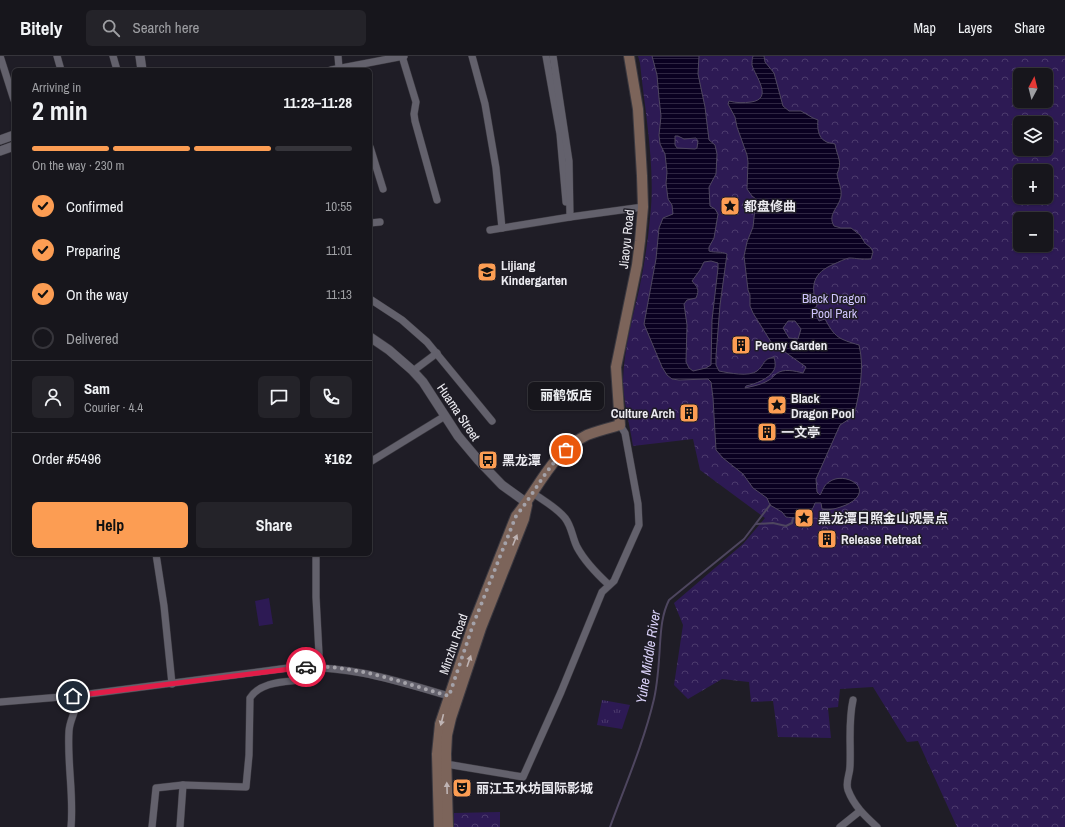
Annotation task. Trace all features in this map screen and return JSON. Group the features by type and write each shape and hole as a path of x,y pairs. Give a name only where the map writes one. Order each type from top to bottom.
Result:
{"main road":[{"name":"Jiaoyu Road","path":"620,425 616,367 637,265 641,236 642,208 642,176 638,108 629,56"},
{"name":"Minzhu Road","path":"439,827 438,744 440,724 473,625 516,516 527,503 552,465 573,444 588,435 620,425"},
{"name":"Minzhu Road","path":"448,827 446,744 451,718 481,628 524,519 527,503"}],"street":[{"path":"0,56 12,94"},
{"path":"57,56 60,68"},
{"path":"113,56 116,68"},
{"path":"140,56 142,68"},
{"path":"338,56 339,68 350,68 403,56 416,102 414,114 415,120 437,200"},
{"path":"472,56 485,104 496,168 502,228"},
{"path":"546,56 560,134 568,214"},
{"path":"553,56 569,161 568,214"},
{"path":"0,140 12,137"},
{"path":"0,151 12,147"},
{"path":"372,153 384,189"},
{"path":"490,230 568,214 642,208"},
{"path":"372,223 380,222"},
{"path":"372,300 411,326 437,353 492,421"},
{"name":"Huama Street","path":"372,338 389,350 413,371 423,382 458,436 490,474 502,485 527,503"},
{"path":"413,371 437,353"},
{"path":"372,461 445,416"},
{"path":"446,764 524,778 602,592 614,581 637,531 639,518 638,504 625,433 620,425"},
{"path":"533,493 556,509 565,518 571,528 576,546 580,553 596,574 609,585"},
{"path":"156,556 164,606 172,684"},
{"path":"316,556 319,654 318,666"},
{"path":"0,702 172,684 300,667 318,666 345,669 382,677 449,696"},
{"path":"152,827 156,788 183,784 246,787 249,755 250,698 262,687 282,682 300,680 300,667"},
{"path":"71,827 72,811 69,731 76,710 74,695"},
{"path":"853,700 850,720 850,768 847,778 847,785 850,795 860,811 877,827"},
{"path":"180,827 183,784"},
{"path":"840,827 860,811"}],"green space":[{"name":"Black Dragon Pool Park","path":"638,56 1065,56 1065,827 957,827 918,741 907,742 873,687 840,689 838,707 828,708 831,738 778,737 773,701 751,702 749,682 722,679 688,699 674,685 683,625 674,603 743,544 765,518 700,470 693,439 633,446 624,396 623,380 625,357 639,290 648,236 652,180 647,121"},
{"path":"269,598 273,624 259,626 255,601"},
{"path":"602,700 630,705 622,729 597,725"},
{"path":"500,812 500,827 454,827 454,813"}],"shaded area":[{"path":"652,56 699,56 698,74 705,107 709,140 715,145 717,154 716,174 709,187 710,206 715,209 718,214 714,238 709,247 709,251 727,254 720,305 716,365 719,371 749,374 757,371 767,359 774,357 775,362 774,370 769,376 746,386 745,388 770,380 782,371 789,370 803,373 806,367 771,342 750,306 750,295 748,290 744,256 747,242 753,227 756,199 747,189 747,155 735,117 728,104 729,101 740,103 751,102 758,100 761,96 761,86 752,65 753,56 764,56 765,62 774,73 783,106 789,111 801,111 818,120 819,135 826,142 835,144 840,162 837,174 841,196 833,214 832,222 834,226 851,228 860,235 873,252 871,259 849,258 827,268 822,271 815,280 814,286 817,306 813,309 819,321 825,319 838,337 859,345 861,354 861,381 854,416 840,425 816,479 817,492 820,495 829,482 836,479 843,478 856,483 859,488 859,493 855,499 846,505 825,510 822,509 821,503 815,503 807,515 796,518 786,517 782,512 770,505 767,498 753,488 743,474 723,458 716,450 711,382 708,379 672,379 667,375 662,367 644,324 656,259 659,228 663,218 673,214 672,205 668,199 665,154 660,144 659,135 661,116 657,75","holes":["675,136 684,139 696,138 698,141 697,148 677,148 675,145","711,261 718,263 712,320 711,365 706,368 693,371 689,368 686,362 687,325 684,304 687,300 696,298 698,292 692,281 704,262","788,321 795,321 801,329 798,339 789,338 783,328"]}],"waterway":[{"name":"Yuhe Middle River","path":"610,827 640,748 650,715 657,679 662,622 669,600 744,539 770,505"},
{"path":"756,524 773,523 786,526 792,523 793,518"}],"way so far":[{"path":"306,667 318,666 345,669 382,677 449,696 473,625 516,516 527,503 544,474 566,450"}],"place":[{"name":"都盘修曲","path":"730,206"},
{"name":"Lijiang Kindergarten","path":"487,272"},
{"name":"Peony Garden","path":"741,345"},
{"name":"Black Dragon Pool","path":"777,405"},
{"name":"Culture Arch","path":"689,413"},
{"name":"一文亭","path":"767,432"},
{"name":"丽鹤饭店","path":"566,450"},
{"name":"黑龙潭","path":"488,460"},
{"name":"黑龙潭日照金山观景点","path":"804,518"},
{"name":"Release Retreat","path":"827,539"},
{"name":"丽江玉水坊国际影城","path":"462,788"}],"route":[{"path":"73,696 288,668 306,667"}]}
